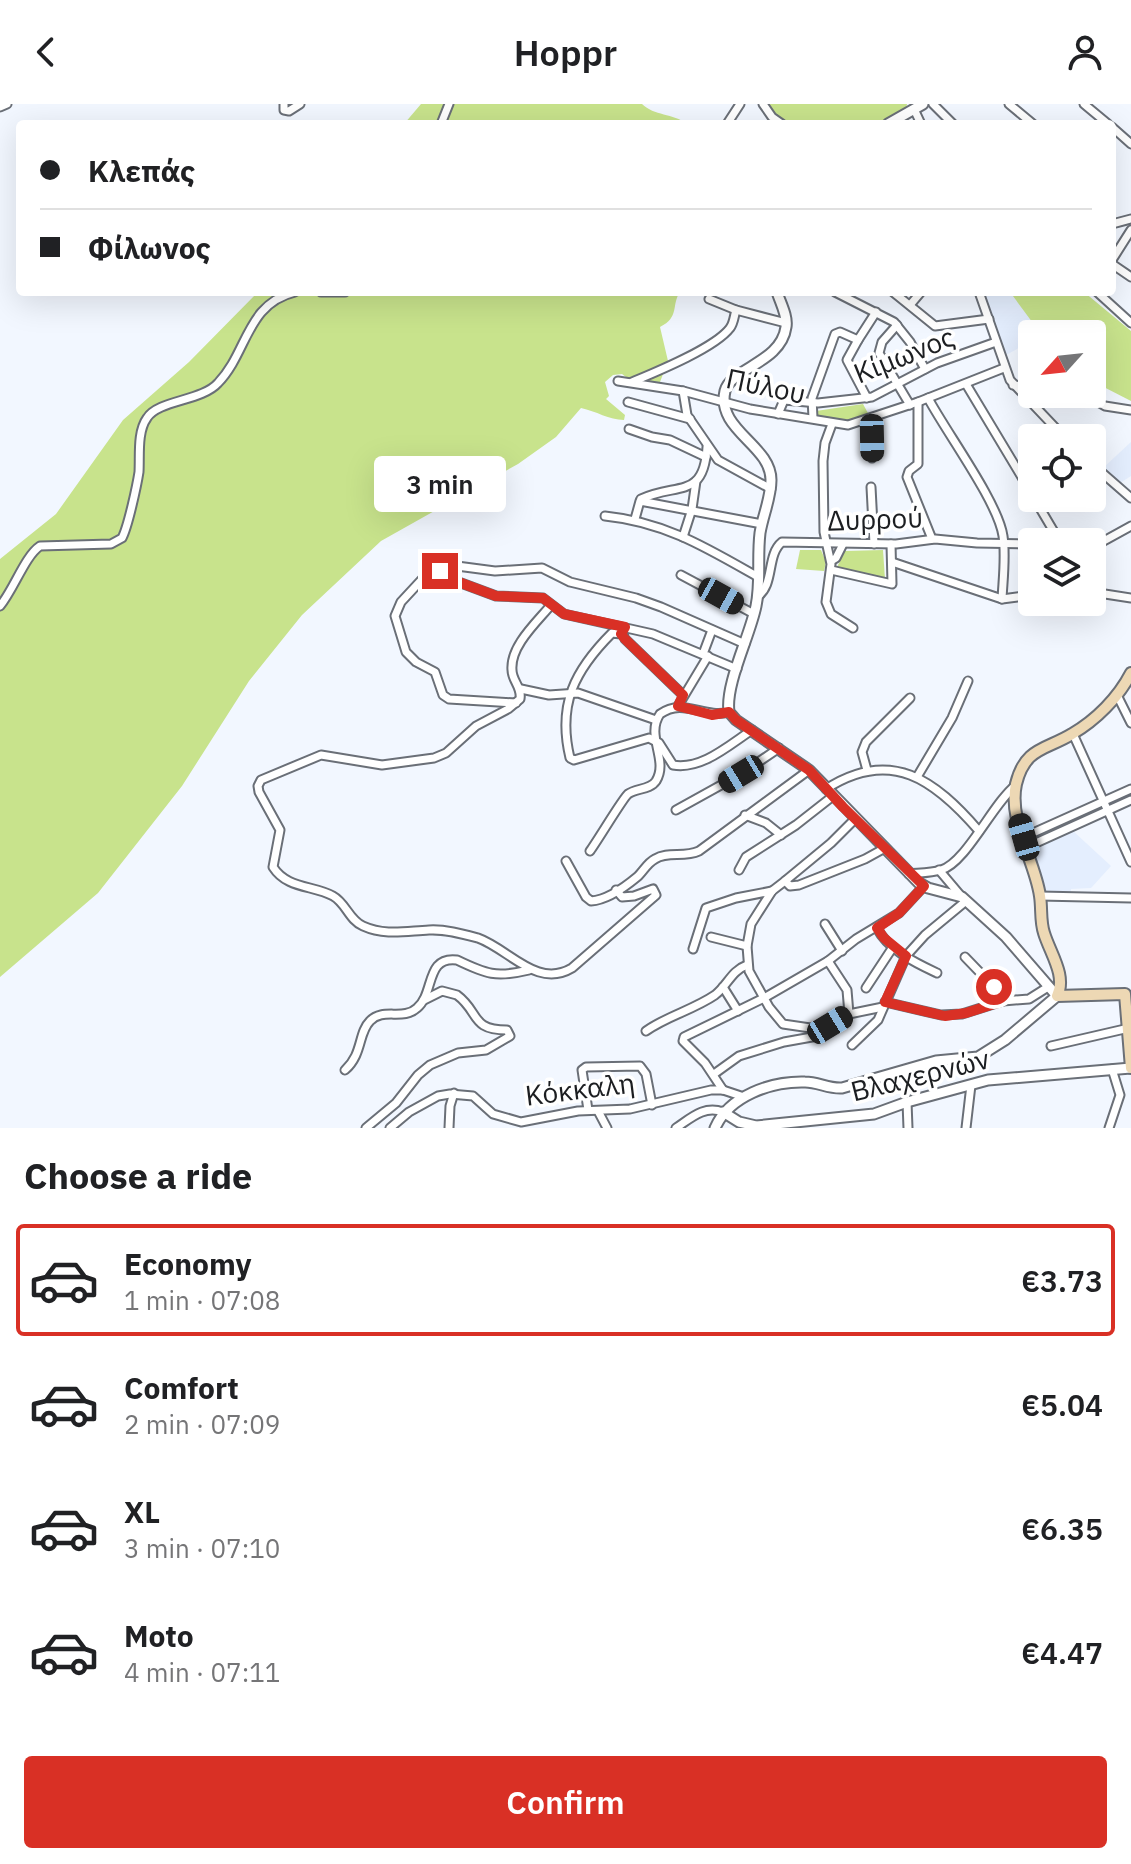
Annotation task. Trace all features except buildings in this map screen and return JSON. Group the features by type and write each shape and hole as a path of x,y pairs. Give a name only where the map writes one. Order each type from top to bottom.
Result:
{"main road":[{"path":"1131,673 1120,700 1073,734 1033,753 1016,785 1016,810 1040,896 1043,932 1061,981 1057,996 1128,994 1131,1068"}],"street":[{"path":"0,107 7,104"},
{"path":"284,104 284,110 289,111 300,104"},
{"path":"933,104 949,120"},
{"path":"1009,104 1028,120"},
{"path":"1084,104 1103,120"},
{"path":"1095,113 1103,104"},
{"path":"895,120 918,107"},
{"path":"1116,255 1131,230"},
{"path":"0,606 16,585 32,552 40,546 111,544 122,538 138,480 146,418 154,411 194,398 217,385 261,311 284,296"},
{"path":"778,296 786,323 783,335 768,357 729,383 724,401 733,424 769,466 771,489 762,524 754,614 728,700 729,712 809,770 924,886 964,899"},
{"path":"843,296 897,325 925,369"},
{"path":"898,296 935,326 989,319"},
{"path":"910,305 918,296"},
{"path":"980,296 1004,368 1018,389"},
{"path":"1101,296 1131,323"},
{"path":"709,299 736,310 786,323"},
{"path":"630,382 678,361 715,340 732,325 736,310"},
{"path":"867,398 847,360 876,312"},
{"path":"897,325 879,350 880,356 914,404 918,466 909,471 907,477 932,539"},
{"path":"813,418 812,403 836,333 858,340"},
{"name":"Κίμωνος","path":"778,414 781,402 786,400 812,403 867,398 925,369 996,342"},
{"path":"832,424 848,425 872,418 1004,368"},
{"name":"Πύλου","path":"618,381 683,391 832,424 823,461 824,530 831,566"},
{"path":"966,384 1018,471"},
{"path":"1013,385 1018,386"},
{"path":"683,391 690,419 718,460 771,489"},
{"path":"928,398 1001,527 1002,599"},
{"path":"628,402 690,419"},
{"path":"1106,406 1131,410"},
{"path":"1039,408 1053,424"},
{"path":"872,418 872,458"},
{"path":"629,429 670,440 706,457"},
{"path":"635,519 640,501 651,495 682,489 696,481 705,468 707,445"},
{"path":"1106,476 1131,498"},
{"path":"683,537 692,509 696,481"},
{"path":"871,487 874,544"},
{"path":"640,501 762,524"},
{"path":"605,516 635,519 683,537 758,577"},
{"path":"1106,539 1131,526"},
{"name":"Δυρρού","path":"757,597 764,592 779,543 891,544 932,539 1018,544"},
{"path":"843,544 831,566 826,607 831,614 853,628"},
{"path":"831,566 892,584 891,544"},
{"path":"892,562 1002,599 1018,597"},
{"path":"516,703 446,698 435,672 416,662 406,652 395,621 396,609 427,574 461,566 495,571 542,568 570,582 636,598 745,644"},
{"path":"442,570 445,577 496,596 541,598 566,614 706,655 737,669"},
{"path":"681,575 754,614"},
{"path":"1106,594 1131,598"},
{"path":"551,605 520,644 514,658 512,672 521,689 521,697 476,726 446,753 434,758 382,765 321,755 266,778 258,786 259,792 280,830 273,864 282,878 334,897 363,927 397,934 432,930 471,936 500,949 530,969 550,974 568,971 656,895 655,890 651,889 622,897 616,890"},
{"path":"623,630 613,633 590,657 569,694 569,756 574,760 647,738 655,739 671,763 682,766 706,759 752,730"},
{"path":"623,630 683,695"},
{"path":"678,706 706,655 712,630"},
{"path":"917,777 952,718 968,681"},
{"path":"521,689 549,695 582,694 656,720"},
{"path":"867,770 862,752 867,740 910,698"},
{"path":"1131,699 1120,700 1131,723"},
{"path":"590,851 607,829 625,796 650,786 656,780 659,765 656,720 664,711 678,706 712,715 729,712"},
{"path":"1073,734 1131,862"},
{"path":"676,810 741,774 779,748"},
{"path":"566,861 588,900 599,900 639,876 654,859 695,853 809,770"},
{"path":"739,870 746,857 781,835 845,778 867,770 904,772 917,777 953,802 979,831"},
{"path":"909,874 949,866 1016,785"},
{"path":"1069,823 1131,789"},
{"path":"1025,842 1131,800"},
{"path":"745,815 766,823 781,835"},
{"path":"824,1030 785,1025 750,975 747,946 752,922 772,891 831,843 855,819"},
{"path":"785,881 791,886 799,885 885,848"},
{"path":"715,1128 723,1112 744,1097 791,1082 842,1088 936,1061 978,1057 1005,1040 1057,996 1006,937 964,899 939,870"},
{"path":"723,1090 714,1074 683,1038 764,998 828,961 856,939 899,913 924,886"},
{"path":"693,949 706,908 772,891"},
{"path":"1040,896 1131,898"},
{"path":"852,1045 876,1022 906,956 964,899"},
{"path":"825,924 842,951"},
{"path":"877,928 893,947 937,973"},
{"path":"711,937 747,946"},
{"path":"866,988 893,947"},
{"path":"965,957 1003,1001"},
{"path":"424,1000 435,968 448,960 457,960 489,974 530,969"},
{"path":"828,961 847,990 849,1014"},
{"path":"646,1031 707,999 723,987 733,973 747,965"},
{"path":"723,987 738,1011"},
{"path":"714,1074 739,1056 810,1037 849,1014 884,1004 945,1016 1003,1001 1029,999 1048,987"},
{"path":"345,1070 358,1054 371,1019 380,1014 410,1012 442,991 457,995 479,1023 492,1030 506,1029 510,1036 486,1050 458,1053 430,1065 396,1103 366,1128"},
{"path":"1051,1046 1129,1028"},
{"path":"588,1110 582,1070 586,1067 640,1066 646,1074 652,1105"},
{"name":"Βλαχερνών","path":"723,1112 739,1122 756,1126 802,1125 874,1114 988,1080 1131,1068"},
{"path":"1109,1128 1120,1095 1112,1069"},
{"path":"966,1128 971,1085"},
{"name":"Κόκκαλη","path":"454,1093 473,1096 493,1114 517,1122 588,1110 652,1105 707,1090 723,1090 744,1097"},
{"path":"390,1128 403,1116 434,1098 454,1093"},
{"path":"449,1128 454,1093"},
{"path":"907,1102 908,1128"},
{"path":"676,1128 704,1111 716,1109 723,1112"},
{"path":"598,1111 607,1128"}],"shaded area":[{"path":"985,296 1022,296 1035,320 1018,320 1018,348 1006,355 1002,353"},
{"path":"1131,442 1131,476 1120,483 1106,472 1106,465"},
{"path":"1073,831 1111,866 1091,888 1071,889 1071,894 1044,894 1031,850"}],"green space":[{"path":"421,104 642,104 652,111 680,120 407,120"},
{"path":"766,104 907,104 908,120 781,120"},
{"path":"254,296 678,296 673,315 660,327 668,361 660,382 631,381 622,374 613,375 605,382 609,396 606,399 625,415 624,420 581,408 556,437 518,464 381,541 302,615 249,681 182,786 98,893 0,977 0,559 56,514 123,420 189,362"},
{"path":"1013,296 1089,296 1131,331 1131,401 1106,388 1106,320 1031,320"},
{"path":"863,404 869,415 847,422 817,417 816,411"},
{"path":"800,550 821,550 826,562 824,571 796,569"},
{"path":"883,550 885,579 837,567 845,551"}],"route":[{"path":"440,571 445,577 496,596 541,598 564,614 625,627 621,634 625,639 683,695 678,706 712,715 729,712 809,770 924,886 899,913 877,928 906,956 885,1002 945,1016 962,1014 1003,1001 994,987"}]}
